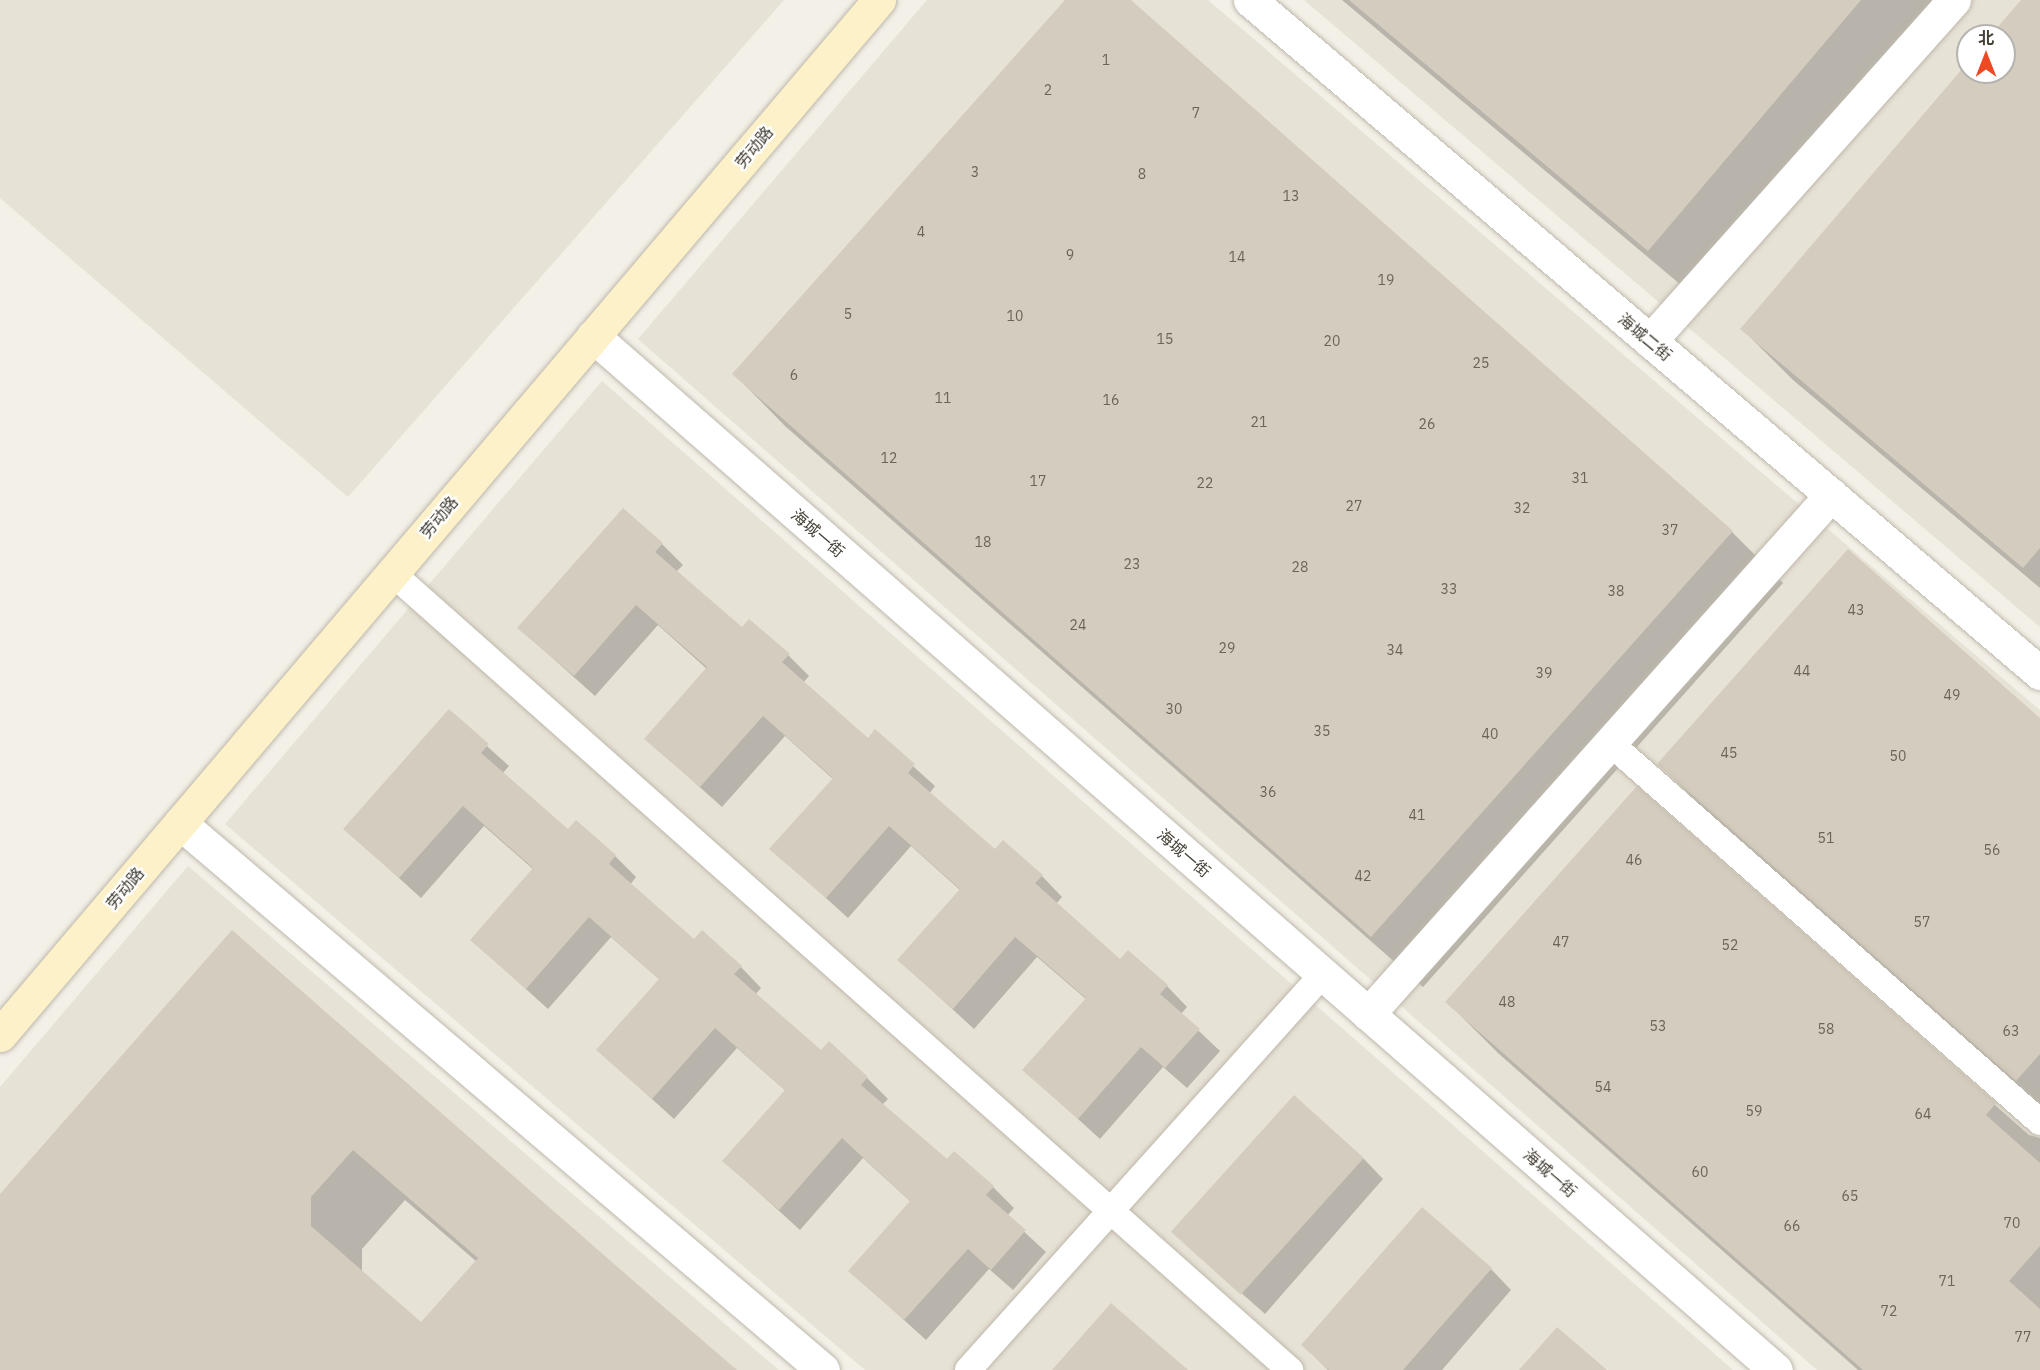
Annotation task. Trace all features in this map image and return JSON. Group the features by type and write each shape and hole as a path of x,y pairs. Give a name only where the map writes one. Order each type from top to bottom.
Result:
{"street":[{"name":"劳动路","path":"0,1035 879,0"},
{"name":"海城二街","path":"1250,0 2040,673"},
{"path":"1650,341 1954,0"},
{"name":"海城一街","path":"593,336 1776,1370"},
{"path":"1368,1014 1831,495"},
{"path":"180,823 823,1370"}],"lane":[{"path":"392,573 1290,1370"},
{"path":"1610,742 2040,1122"},
{"path":"968,1370 1323,974"}],"shaded area":[{"path":"0,0 784,0 348,497 0,198"},
{"path":"927,0 1208,0 2040,710 2040,1370 1817,1370 638,339"},
{"path":"1304,0 2040,0 2040,627"},
{"path":"602,381 1733,1370 865,1370 225,824"},
{"path":"188,866 779,1370 0,1370 0,1087"}],"building":[{"path":"1065,0 1131,0 1733,531 1371,937 732,374"},
{"path":"1349,0 1861,0 1648,251"},
{"path":"2021,0 2040,0 2040,548 2023,568 1740,329 1956,76 1956,84 2016,84 2016,24 2000,24"},
{"path":"623,508 663,543 655,552 742,627 749,619 790,654 782,662 868,738 875,729 915,764 908,773 995,849 1003,840 1043,875 1035,883 1120,959 1128,950 1168,985 1160,994 1200,1029 1165,1068 1141,1047 1078,1119 1022,1070 1086,998 1015,937 953,1009 897,960 960,889 889,826 826,898 769,849 833,778 763,716 700,787 644,739 707,667 636,605 574,676 517,628"},
{"path":"1848,549 2040,718 2040,1054 2016,1081 1657,764"},
{"path":"449,709 489,744 481,753 568,829 576,820 616,855 609,864 694,939 702,930 742,966 734,974 821,1050 829,1041 868,1077 861,1085 947,1159 954,1151 994,1186 986,1195 1026,1230 991,1270 968,1249 904,1320 848,1271 910,1201 842,1138 779,1210 722,1161 785,1090 715,1028 652,1099 596,1050 659,979 589,917 526,989 470,940 533,868 463,806 399,878 343,829"},
{"path":"1637,786 1996,1103 1986,1115 2040,1163 2040,1246 2009,1281 2040,1309 2040,1370 1863,1370 1445,1002"},
{"path":"232,930 737,1370 0,1370 0,1194","holes":["353,1150 478,1258 421,1322 311,1226 311,1197"]},
{"path":"1294,1095 1364,1158 1241,1295 1171,1232"},
{"path":"1422,1207 1492,1268 1403,1370 1329,1370 1301,1345"},
{"path":"1111,1303 1188,1370 1052,1370"},
{"path":"1557,1327 1607,1370 1519,1370"}]}
